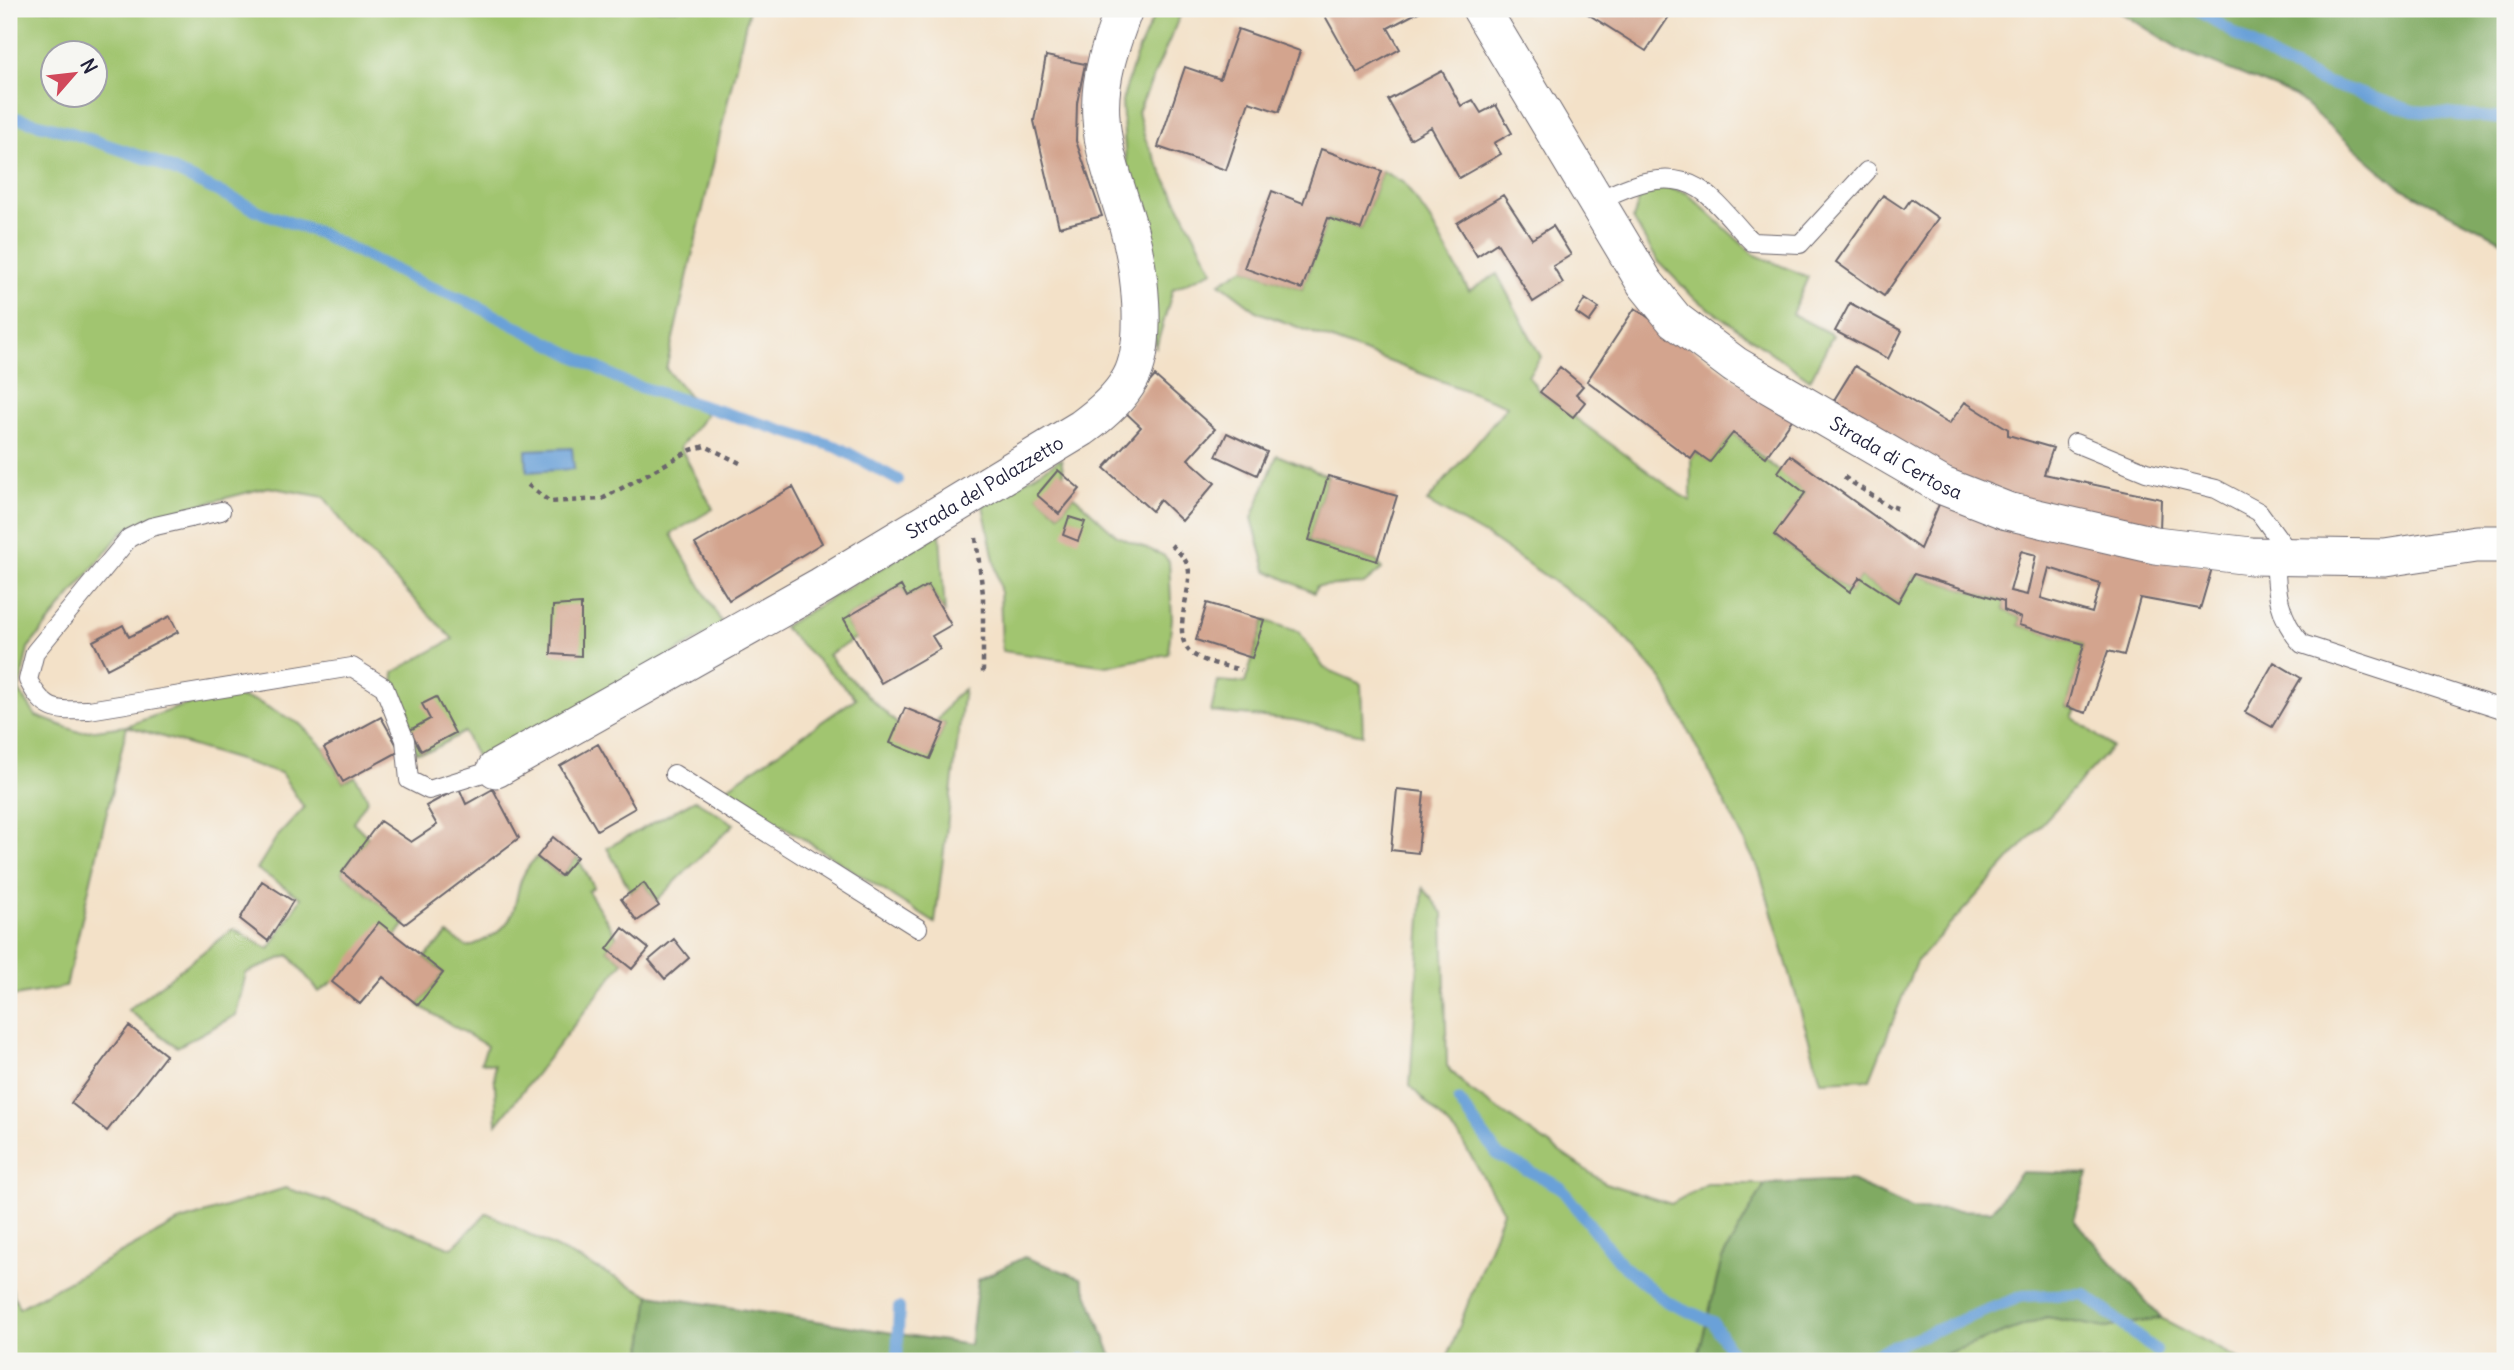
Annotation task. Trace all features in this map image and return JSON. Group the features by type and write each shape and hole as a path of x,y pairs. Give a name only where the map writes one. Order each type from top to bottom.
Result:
{"street":[{"name":"Strada del Palazzetto","path":"496,769 821,586 1095,419 1119,394 1135,365 1139,332 1138,279 1128,226 1107,159 1101,118 1104,68 1124,9"},
{"name":"Strada di Certosa","path":"1481,9 1595,202 1652,292 1691,334 1735,365 1943,486 2007,510 2128,540 2180,548 2284,556 2385,558 2476,544 2505,544"}],"lane":[{"path":"1595,202 1635,183 1666,179 1698,188 1752,242 1800,244 1867,171"},
{"path":"2075,443 2146,472 2216,489 2259,512 2284,556 2275,578 2284,618 2302,644 2505,710"},
{"path":"221,511 151,527 129,538 35,652 28,680 40,702 58,711 89,710 352,667 384,687 404,740 409,780 429,790 496,769"},
{"path":"674,774 918,928"}],"path":[{"path":"528,485 550,502 602,499 691,450 705,446 740,463"},
{"path":"965,497 973,518 983,594 983,677"},
{"path":"1171,545 1185,559 1189,571 1182,633 1185,646 1194,656 1241,670"}],"green space":[{"path":"9,9 749,9 666,369 706,415 680,447 713,509 671,534 723,625 481,766 464,732 432,750 416,752 393,689 394,672 453,639 355,539 324,497 268,487 149,518 122,532 28,648 19,690 36,716 79,732 126,726 182,706 227,695 256,701 300,724 324,748 343,782 355,776 368,799 353,822 368,837 342,872 405,924 396,936 319,992 289,955 246,973 236,1015 177,1047 128,1010 233,929 269,949 301,898 257,869 276,838 304,808 281,773 127,726 66,987 9,997"},
{"path":"1157,9 1183,9 1138,112 1145,139 1213,271 1173,289 1156,348 1125,152 1122,101 1136,56"},
{"path":"2115,9 2505,9 2505,242 2401,188 2295,96 2183,51"},
{"path":"1382,171 1404,183 1430,220 1469,291 1497,274 1541,357 1528,376 1540,392 1679,494 1691,501 1691,459 1696,452 1710,461 1733,433 1805,493 1775,536 1850,592 1860,577 1898,602 1914,574 2004,601 2004,610 2021,618 2019,625 2084,644 2067,707 2076,710 2072,717 2112,747 1916,962 1870,1079 1821,1081 1760,872 1662,679 1608,619 1490,538 1427,502 1507,406 1258,312 1220,283 1244,268 1302,289 1328,218 1361,229"},
{"path":"1664,187 1687,193 1753,254 1808,277 1792,314 1833,335 1810,380 1693,297 1657,260 1633,219 1640,197"},
{"path":"1277,455 1328,476 1309,540 1377,561 1382,569 1364,584 1317,586 1314,593 1266,570 1252,518"},
{"path":"1061,459 1064,476 1038,495 1059,514 1074,496 1117,536 1163,555 1169,561 1172,619 1168,654 1107,666 1002,651 1000,589 983,506"},
{"path":"940,533 945,613 928,585 907,597 901,586 844,619 856,638 828,655 930,758 945,724 937,721 954,697 964,689 935,923 725,789 856,698 783,627"},
{"path":"1264,620 1299,632 1324,668 1361,684 1363,735 1293,720 1211,712 1218,681 1245,683"},
{"path":"695,800 734,824 656,901 644,883 631,892 607,848"},
{"path":"537,857 561,876 577,857 594,887 588,891 617,937 607,949 623,962 497,1124 494,1065 481,1062 487,1046 418,1005 443,973 424,958 448,934 467,947 489,938 503,928 511,917 520,882"},
{"path":"1423,888 1443,913 1447,1066 1467,1088 1605,1183 1671,1204 1707,1184 1765,1184 1722,1259 1697,1361 1446,1361 1503,1211 1459,1136 1410,1086"},
{"path":"2021,1172 2088,1174 2074,1220 2161,1318 2106,1328 2047,1317 1926,1361 1697,1361 1722,1259 1765,1184 1850,1180 1911,1209 1991,1211"},
{"path":"285,1188 346,1207 452,1248 487,1213 650,1295 641,1361 9,1361 9,1282 19,1308 178,1222"},
{"path":"1024,1257 1081,1278 1114,1361 641,1361 650,1295 970,1345 978,1280"},
{"path":"2047,1317 2106,1328 2161,1318 2243,1361 1926,1361"}],"water":[{"path":"572,448 574,469 527,472 526,450"}],"building":[{"path":"1338,9 1424,9 1388,28 1400,49 1357,73 1325,16"},
{"path":"1580,9 1674,9 1646,51"},
{"path":"1238,29 1300,51 1279,112 1249,102 1226,170 1158,147 1185,67 1220,79"},
{"path":"1046,56 1085,64 1077,103 1076,141 1102,216 1059,227 1034,121"},
{"path":"1442,71 1461,106 1473,100 1481,113 1496,105 1512,133 1494,143 1501,154 1459,178 1431,127 1410,139 1388,100"},
{"path":"1321,149 1382,171 1361,229 1328,218 1302,289 1244,268 1272,191 1303,203"},
{"path":"1503,195 1532,239 1553,226 1571,255 1553,266 1563,283 1533,302 1497,243 1477,256 1457,223"},
{"path":"1883,195 1904,209 1911,199 1938,218 1884,296 1836,262"},
{"path":"1585,299 1599,308 1589,322 1576,313"},
{"path":"1850,303 1902,331 1888,359 1835,331"},
{"path":"1635,308 1737,381 1796,414 1766,457 1733,433 1710,462 1696,452 1691,459 1587,381"},
{"path":"1855,366 1949,424 1965,402 2008,429 2008,435 2053,448 2044,474 2161,499 2160,530 2013,499 1939,467 1834,400"},
{"path":"1560,367 1583,386 1576,394 1585,402 1573,417 1540,392"},
{"path":"1155,376 1215,429 1188,459 1215,483 1182,521 1160,500 1152,511 1104,468 1141,427 1124,411"},
{"path":"1227,433 1267,452 1257,475 1216,456"},
{"path":"1790,455 1920,549 1940,502 2212,568 2200,609 2140,598 2124,655 2108,651 2086,713 2067,707 2084,644 2019,625 2021,618 2004,610 2004,601 1914,574 1898,602 1860,577 1850,592 1774,535 1805,493 1778,472","holes":["2021,551 2036,555 2027,595 2010,591","2049,568 2100,584 2092,613 2041,598"]},
{"path":"1058,470 1080,489 1059,514 1037,495"},
{"path":"1328,476 1397,496 1377,561 1309,540"},
{"path":"793,487 822,543 729,600 695,544"},
{"path":"1069,517 1085,522 1078,541 1063,535"},
{"path":"928,585 951,625 932,636 940,649 881,683 844,619 901,586 907,597"},
{"path":"1207,603 1264,620 1252,658 1196,640"},
{"path":"581,604 581,656 551,654 553,606"},
{"path":"170,616 178,632 107,669 93,641 123,625 129,637"},
{"path":"2274,662 2301,678 2272,727 2245,712"},
{"path":"436,697 455,733 421,751 410,730 430,719 422,704"},
{"path":"905,708 945,724 930,759 890,743"},
{"path":"381,717 400,751 343,782 324,748"},
{"path":"598,744 635,808 597,830 560,766"},
{"path":"459,788 466,804 493,789 519,838 405,924 342,872 380,821 411,842 437,825 426,806"},
{"path":"1397,789 1424,792 1418,853 1391,850"},
{"path":"553,837 577,857 561,876 537,857"},
{"path":"262,881 293,901 268,941 240,919"},
{"path":"644,883 659,906 637,921 621,899"},
{"path":"379,922 443,973 418,1005 383,977 360,1004 332,982"},
{"path":"623,928 649,949 632,969 607,949"},
{"path":"674,939 689,958 665,979 649,960"},
{"path":"129,1026 166,1055 107,1131 71,1103"}],"waterway":[{"path":"2196,9 2275,59 2319,80 2413,111 2505,119"},
{"path":"9,116 69,132 154,161 263,213 319,233 421,283 467,301 627,383 837,447 898,480"},
{"path":"1459,1101 1498,1155 1560,1187 1620,1263 1667,1302 1713,1322 1736,1361"},
{"path":"1856,1361 2023,1296 2084,1294 2156,1351"},
{"path":"897,1361 899,1308"}]}
